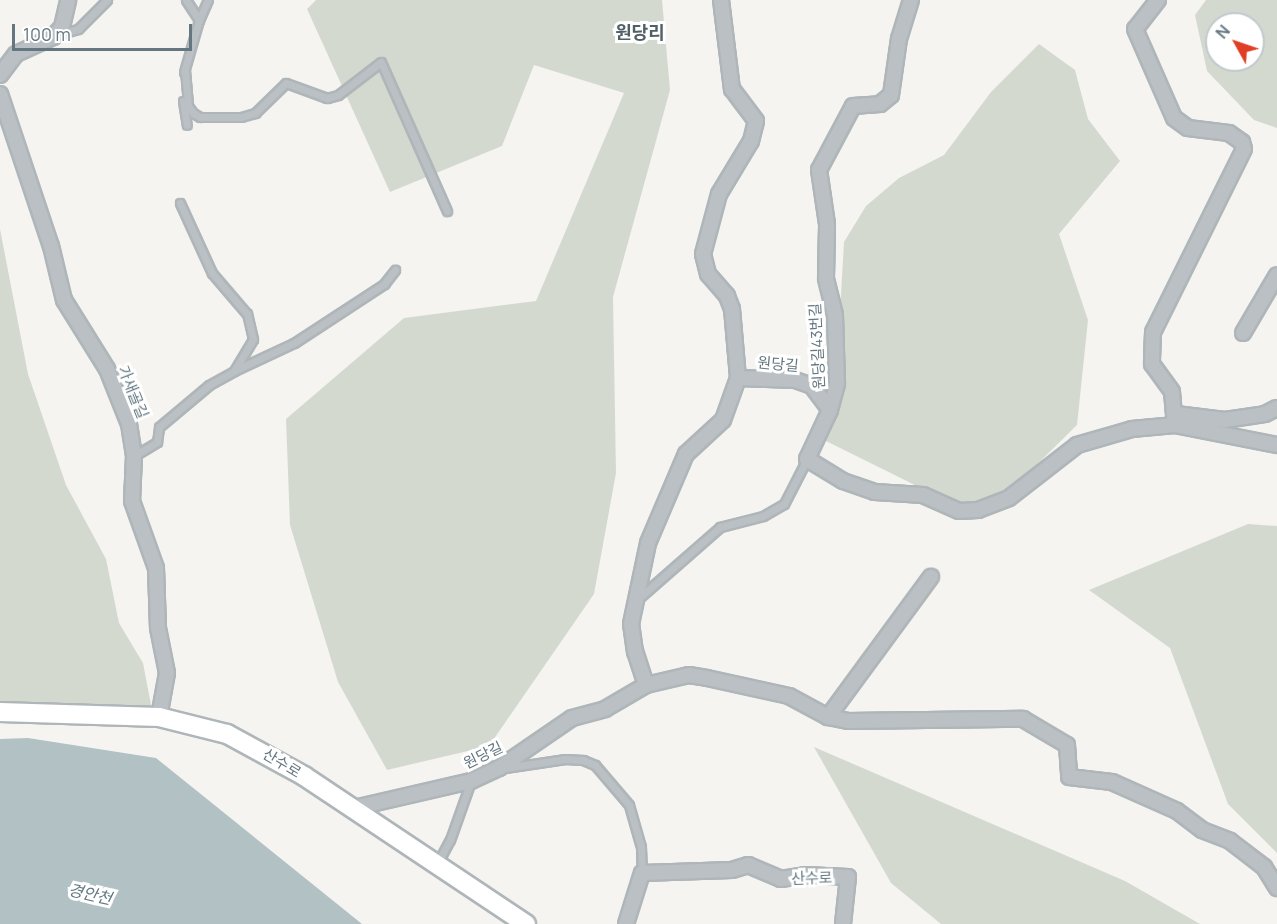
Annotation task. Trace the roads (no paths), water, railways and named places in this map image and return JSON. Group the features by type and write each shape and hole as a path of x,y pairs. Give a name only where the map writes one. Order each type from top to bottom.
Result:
{"main road":[{"name":"산수로","path":"0,712 159,717 203,726 243,741 354,808 526,924"}],"street":[{"path":"0,75 16,54 53,37 62,27 68,0"},
{"path":"721,0 732,89 756,121 751,141 718,194 703,254 708,274 727,296 732,309 738,378"},
{"name":"원당길43번길","path":"830,410 837,383 835,315 826,278 827,224 819,170 853,106 880,104 891,95 899,39 910,0"},
{"path":"1158,0 1135,29 1174,118 1188,128 1229,133 1244,149 1153,332 1152,364 1172,392 1175,419"},
{"name":"가새골길","path":"0,94 51,246 64,300 107,369 124,407 134,456 132,501 156,568 158,628 167,673 159,717"},
{"path":"1243,333 1277,275"},
{"name":"원당길","path":"354,808 471,781 499,768 560,724 605,708 646,685 632,639 633,604 655,521 679,467 692,445 723,420 738,378 795,380 812,386 830,410"},
{"path":"830,410 807,459 859,488 923,495 968,511 1009,498 1077,445 1175,419 1225,420 1264,414 1277,408"},
{"path":"1175,419 1277,445"},
{"path":"828,717 931,577"},
{"path":"646,685 689,675 707,678 789,696 828,717 848,721 1023,719 1067,746 1069,777 1112,782 1177,811 1202,830 1230,841 1264,867 1277,888"},
{"name":"산수로","path":"642,873 732,870 748,865 781,879 805,875 848,877 843,924"},
{"path":"626,924 642,873"}],"lane":[{"path":"53,37 78,29 108,0"},
{"path":"186,0 199,20"},
{"path":"187,125 181,86 199,20 208,0"},
{"path":"185,70 188,106 193,113 200,117 241,117 255,113 286,83 327,98 338,95 381,62 447,211"},
{"path":"180,203 212,273 247,314 253,327 250,346 234,371"},
{"path":"134,456 158,442 159,427 208,385 294,343 384,284 395,270"},
{"path":"633,604 720,527 763,516 784,504 807,459"},
{"path":"499,768 565,759 583,760 595,765 629,805 641,847 642,873"},
{"path":"437,864 450,840 471,781"}],"water":[{"name":"경안천","path":"28,738 156,758 362,924 0,924 0,739"}],"district":[{"name":"원당리","path":"640,32"}]}
